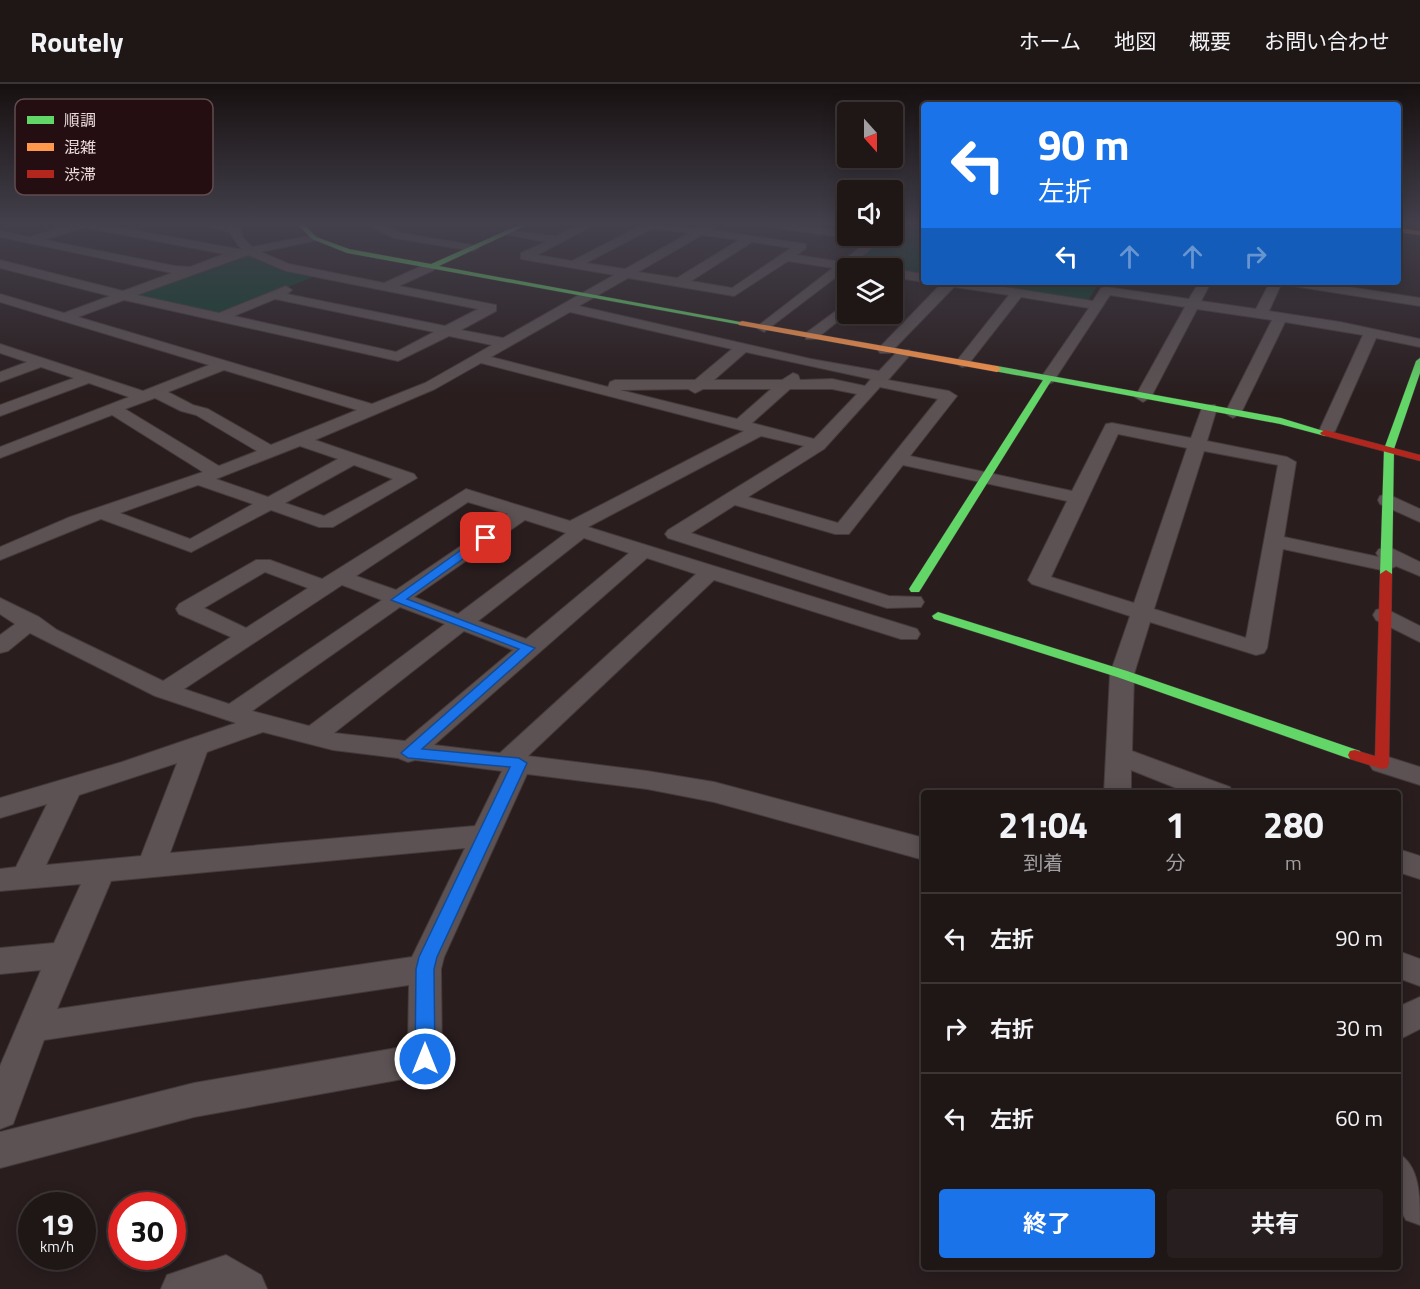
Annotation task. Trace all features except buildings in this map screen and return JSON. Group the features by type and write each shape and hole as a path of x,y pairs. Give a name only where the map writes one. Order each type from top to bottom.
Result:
{"street":[{"path":"67,281 218,318 398,357 490,308 348,281"},
{"path":"66,317 162,281"},
{"path":"218,318 308,281"},
{"path":"383,288 398,281"},
{"path":"510,281 1209,408 1327,431 1420,458"},
{"path":"0,554 77,522 217,473 430,386 612,281"},
{"path":"668,281 734,292 750,281"},
{"path":"764,328 823,281"},
{"path":"885,350 947,285"},
{"path":"969,285 1096,305"},
{"path":"1143,397 1204,285"},
{"path":"1260,315 1275,285"},
{"path":"1340,285 1356,286 1420,302"},
{"path":"1340,327 1356,286"},
{"path":"904,353 818,445 675,534 887,602 914,596 986,477 1109,287 1194,305 1372,332 1420,343"},
{"path":"962,363 1018,293"},
{"path":"273,296 505,343"},
{"path":"0,298 370,409"},
{"path":"567,307 811,363 875,383 949,396 842,530 732,498"},
{"path":"811,336 837,315"},
{"path":"1233,413 1280,317"},
{"path":"1327,431 1372,332"},
{"path":"669,408 744,347"},
{"path":"0,348 202,412 270,452"},
{"path":"478,358 818,445"},
{"path":"1382,764 1389,449 1420,361"},
{"path":"0,377 41,362"},
{"path":"740,425 811,363"},
{"path":"0,453 223,365"},
{"path":"0,411 89,378"},
{"path":"589,386 875,383"},
{"path":"112,408 217,473"},
{"path":"1117,790 1122,674 1209,408"},
{"path":"1112,428 1197,444 1287,462 1256,648 1039,580 1112,428"},
{"path":"314,736 461,623 576,529 759,430"},
{"path":"197,479 326,523 408,478 300,440"},
{"path":"104,513 190,546 266,503 353,459"},
{"path":"899,459 1078,498"},
{"path":"164,691 465,495 909,634"},
{"path":"1387,500 1420,516"},
{"path":"233,713 522,513"},
{"path":"1274,541 1386,559 1420,570"},
{"path":"408,753 643,550"},
{"path":"248,637 187,609 263,564 398,600 529,648"},
{"path":"0,1150 194,1100 425,1059 425,969 485,836 513,762 711,571"},
{"path":"914,596 938,616 1122,674 1420,776"},
{"path":"0,605 49,635 164,691 261,723 314,736 408,753 513,762 647,780 714,792 921,848"},
{"path":"1384,615 1420,634"},
{"path":"0,646 31,622"},
{"path":"0,808 68,790 196,748 261,723"},
{"path":"151,867 196,748"},
{"path":"1119,756 1209,790"},
{"path":"13,879 68,790"},
{"path":"13,879 485,836"},
{"path":"1401,861 1420,868"},
{"path":"0,1112 9,1062 32,1027 100,871"},
{"path":"0,961 63,955"},
{"path":"1401,965 1420,973"},
{"path":"32,1027 425,969"},
{"path":"1401,1023 1420,1011"},
{"path":"1401,1177 1420,1206"},
{"path":"181,1289 226,1275 247,1289"}],"green space":[{"path":"171,281 303,281 218,315 133,295"},
{"path":"986,285 1098,285 1088,300"}],"traffic: fast":[{"path":"513,281 742,323"},
{"path":"1386,574 1389,449 1420,361"},
{"path":"997,369 1281,421 1325,433"},
{"path":"915,589 1048,379"},
{"path":"938,616 1122,674 1355,755"}],"traffic: slow":[{"path":"742,323 997,369"}],"traffic: jam":[{"path":"1325,433 1420,458"},
{"path":"1355,755 1382,764 1386,574"}],"route":[{"path":"425,1059 425,969 428,957 519,763 408,753 529,648 398,600 486,538"}]}
